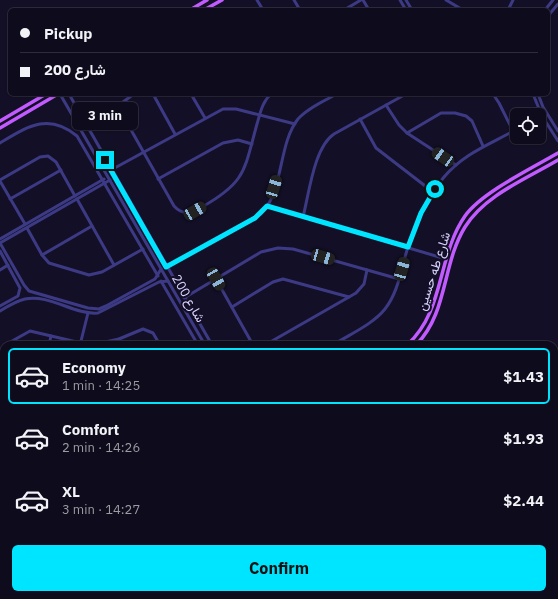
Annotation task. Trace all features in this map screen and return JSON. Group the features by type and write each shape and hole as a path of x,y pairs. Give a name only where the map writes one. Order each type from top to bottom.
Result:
{"main road":[{"path":"193,8 207,0"},
{"path":"208,8 222,0"},
{"path":"0,121 43,96"},
{"path":"0,128 56,96"},
{"name":"شارع طه حسين","path":"411,341 422,329 430,314 446,259 460,224 476,203 558,152"},
{"name":"شارع طه حسين","path":"419,341 435,317 459,240 469,221 483,205 558,160"}],"street":[{"path":"348,8 362,0"},
{"path":"446,0 460,8"},
{"path":"547,8 553,0"},
{"path":"550,14 558,4"},
{"name":"شارع 200","path":"60,96 203,341"},
{"name":"شارع 200","path":"70,96 166,267 210,341"},
{"path":"131,96 124,101 121,112 158,179 176,208 184,212 193,212 223,195 233,186 243,171 264,102 269,96"},
{"path":"154,96 175,134"},
{"path":"192,96 205,118"},
{"path":"166,267 255,218 267,206 295,124 308,111 334,96"},
{"path":"303,217 322,146 332,135 402,96"},
{"path":"494,96 499,103 510,126"},
{"path":"534,96 538,108"},
{"path":"539,96 558,131"},
{"path":"386,105 399,125 407,133 456,165"},
{"path":"111,170 220,110 230,108 295,124"},
{"path":"407,133 441,113 455,113 466,116 472,121 483,146"},
{"path":"360,120 376,148 433,192"},
{"path":"0,143 28,127 37,124 46,123 63,126 70,130 82,142 158,276"},
{"path":"546,124 558,141"},
{"path":"338,341 379,315 391,300 399,279 408,247 421,213 433,192 456,165 483,146 510,133"},
{"path":"158,179 223,143 238,140 252,144"},
{"path":"114,265 54,159 44,156 0,180 42,255 49,263 55,266 89,275 102,272 143,249"},
{"path":"10,199 61,170"},
{"path":"109,178 26,226 0,243 27,290 32,293 88,308 95,309 106,306 158,276 161,269"},
{"path":"267,206 446,259"},
{"path":"0,239 26,226"},
{"path":"42,255 92,226"},
{"path":"184,298 261,252 278,248 293,248 399,279"},
{"path":"0,251 19,285 20,291 15,298 0,306"},
{"path":"0,270 8,265"},
{"path":"272,341 349,297 362,286 366,278 367,270"},
{"path":"216,279 251,341"},
{"path":"232,307 273,282 283,279 349,297"},
{"path":"161,281 196,341"},
{"path":"0,311 19,300 31,298 88,312 103,311 161,281 168,281"},
{"path":"81,341 88,312"},
{"path":"110,341 119,339 143,329 153,333 158,341"},
{"path":"12,341 30,332 69,341"},
{"path":"50,341 51,336"}],"route":[{"path":"105,160 166,267 255,218 264,211 267,206 408,247 421,213 435,189"}]}
